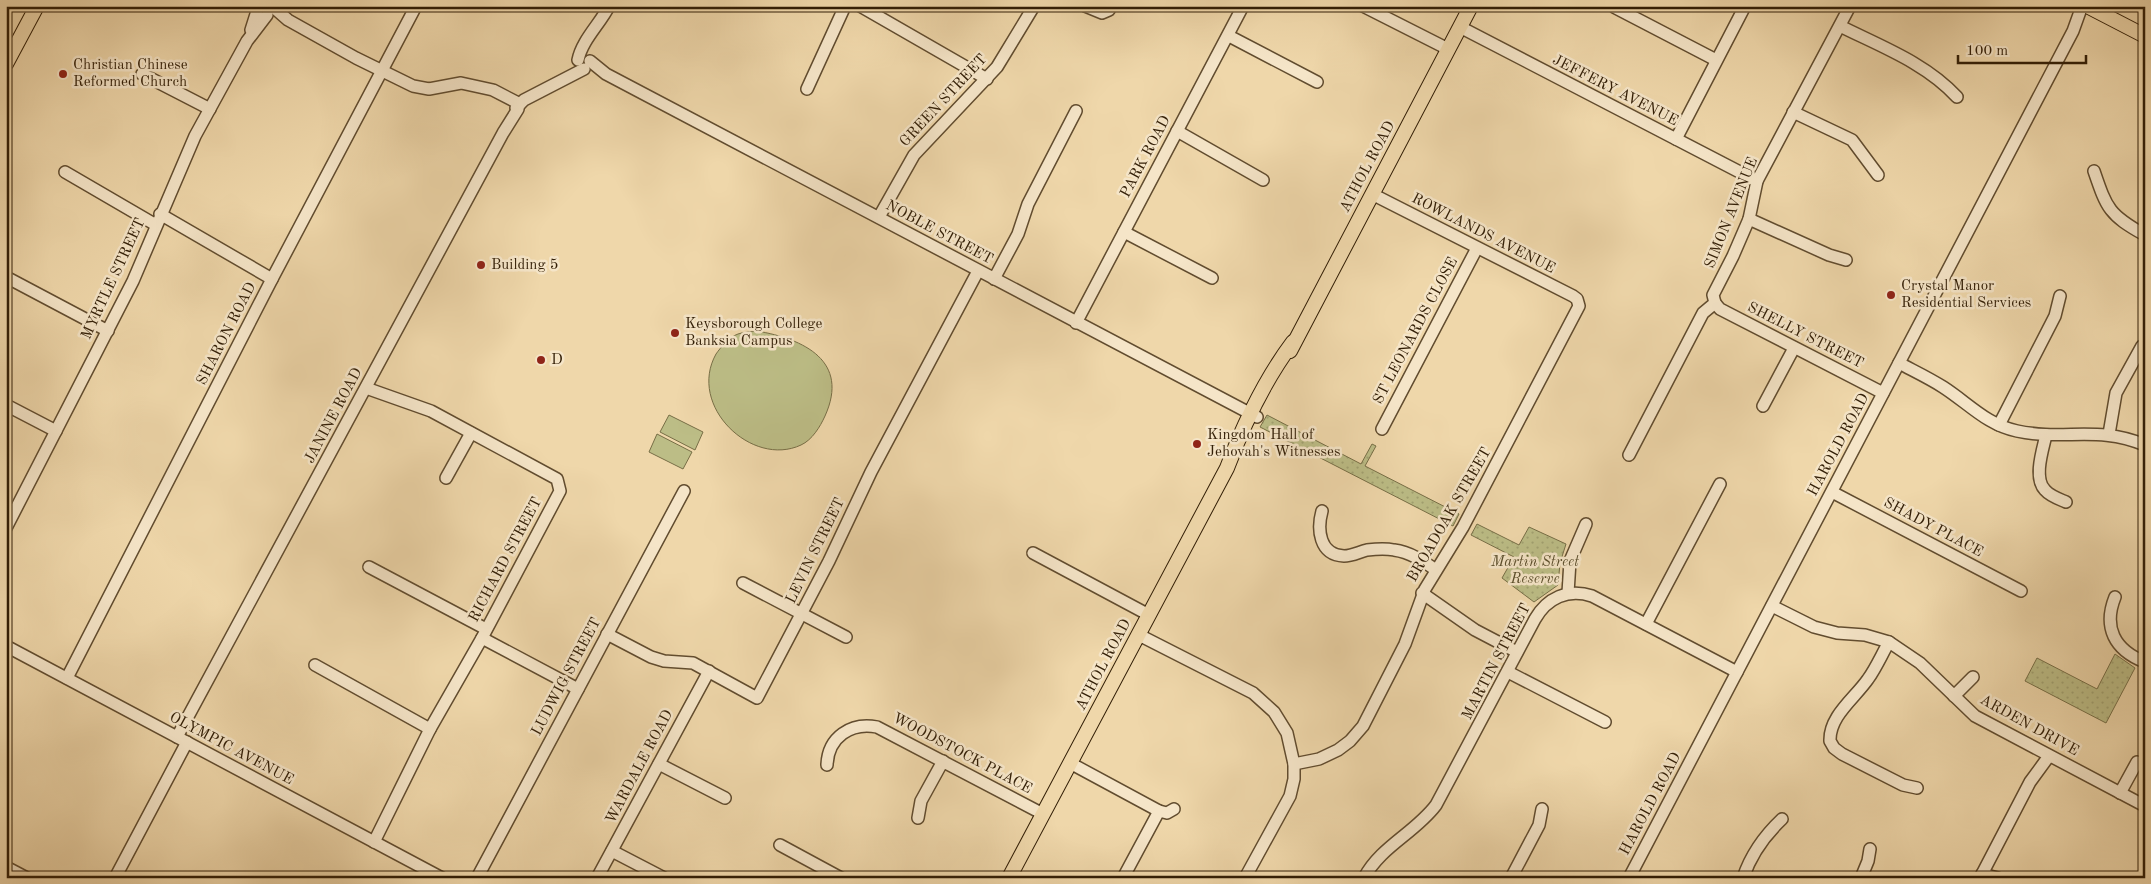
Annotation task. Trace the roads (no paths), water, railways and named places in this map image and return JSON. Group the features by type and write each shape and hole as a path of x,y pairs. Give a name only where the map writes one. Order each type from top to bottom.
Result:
{"main road":[{"path":"6,64 37,6"},
{"name":"ATHOL ROAD","path":"1010,878 1227,468 1243,445 1254,416 1281,373 1293,342 1471,6"},
{"path":"2086,7 2145,36"}],"street":[{"name":"SHARON ROAD","path":"67,678 272,279 416,6"},
{"path":"263,10 288,20 356,58 421,88 435,89 461,83 493,90 516,105 584,63 609,6"},
{"path":"807,89 845,6"},
{"path":"860,6 987,79"},
{"name":"GREEN STREET","path":"878,217 914,155 987,79 1007,53 1034,6"},
{"path":"1086,6 1102,13 1109,10 1111,6"},
{"name":"PARK ROAD","path":"1076,323 1229,36 1243,6"},
{"path":"1363,6 1448,49"},
{"path":"1676,139 1744,6"},
{"name":"SIMON AVENUE","path":"1628,454 1703,313 1714,303 1714,296 1734,256 1749,219 1757,181 1850,6"},
{"path":"1614,7 1716,60"},
{"name":"HAROLD ROAD","path":"1630,876 2086,7"},
{"name":"MYRTLE STREET","path":"6,528 133,281 182,164 263,10"},
{"path":"1840,26 1924,70 1947,86 1956,97"},
{"name":"JEFFERY AVENUE","path":"1460,27 1757,181"},
{"path":"1229,36 1317,82"},
{"name":"NOBLE STREET","path":"584,63 1254,416"},
{"path":"142,74 210,109"},
{"name":"JANINE ROAD","path":"116,878 182,739 516,105"},
{"path":"994,280 1018,234 1028,204 1076,111"},
{"path":"1793,112 1852,140 1878,176"},
{"path":"1177,131 1263,180"},
{"path":"2094,171 2105,203 2124,223 2145,234"},
{"path":"65,172 156,225"},
{"name":"ROWLANDS AVENUE","path":"1372,194 1573,296 1578,302"},
{"path":"160,214 272,279"},
{"path":"1749,219 1829,255 1846,260"},
{"path":"1124,232 1212,278"},
{"name":"ST LEONARDS CLOSE","path":"1382,429 1477,248"},
{"name":"LEVIN STREET","path":"607,634 651,657 664,661 693,664 757,698 829,561 871,472 978,271"},
{"path":"6,277 108,331"},
{"path":"1998,425 2055,316 2060,296"},
{"name":"BROADOAK STREET","path":"1294,764 1319,759 1338,750 1360,730 1375,706 1406,644 1422,593 1468,518 1578,311 1578,302"},
{"name":"SHELLY STREET","path":"1714,303 1720,309 1883,394"},
{"path":"2109,434 2116,393 2142,346"},
{"path":"1763,406 1794,348"},
{"path":"1899,363 1943,387 1972,410 1998,425 2017,431 2046,435 2109,434 2121,436 2145,445"},
{"name":"RICHARD STREET","path":"366,388 431,411 557,480 560,491 484,634 430,729 374,842"},
{"path":"6,405 56,431"},
{"path":"446,478 471,434"},
{"path":"2046,435 2040,469 2041,484 2045,491 2066,502"},
{"path":"1646,624 1720,484"},
{"name":"LUDWIG STREET","path":"477,878 684,491"},
{"name":"SHADY PLACE","path":"1832,492 2021,590"},
{"path":"1322,511 1319,524 1321,539 1327,549 1334,553 1344,556 1376,549 1394,550 1410,554 1436,570"},
{"path":"1586,524 1570,561 1568,593 1592,596 1737,672"},
{"path":"1033,553 1150,615"},
{"path":"369,567 578,689"},
{"path":"743,583 846,638"},
{"path":"1422,593 1475,630 1517,652"},
{"name":"MARTIN STREET","path":"1368,876 1382,854 1422,822 1436,805 1541,609 1551,600 1568,593"},
{"path":"2115,596 2110,619 2114,639 2126,652 2145,662"},
{"name":"ARDEN DRIVE","path":"1772,606 1814,627 1837,633 1866,635 1889,642 1920,663 1975,716 2145,806"},
{"path":"1139,635 1245,689 1261,699 1283,724 1290,742 1294,764 1292,787 1287,803 1245,878"},
{"path":"1889,642 1868,679 1839,716 1832,730 1830,741 1831,745 1842,754 1903,785 1917,788"},
{"name":"OLYMPIC AVENUE","path":"6,646 442,878"},
{"path":"315,665 430,729"},
{"name":"WARDALE ROAD","path":"597,878 708,671"},
{"path":"1508,672 1604,722"},
{"path":"1954,696 1973,677"},
{"name":"WOODSTOCK PLACE","path":"828,765 830,749 837,738 852,728 865,726 882,729 1044,814"},
{"path":"1998,878 1981,876 2045,754"},
{"path":"918,818 921,801 943,761"},
{"path":"2120,793 2137,762"},
{"path":"1070,763 1159,811 1167,812 1174,809"},
{"path":"659,764 725,798"},
{"path":"1511,878 1539,825 1542,808"},
{"path":"1123,878 1159,811"},
{"path":"1743,878 1750,859 1760,842 1782,820"},
{"path":"780,846 841,878"},
{"path":"1861,878 1868,861 1870,849"},
{"path":"612,851 664,878"},
{"path":"6,867 27,878"}],"place":[{"name":"Christian Chinese Reformed Church","path":"63,74"},
{"name":"Building 5","path":"481,265"},
{"name":"Crystal Manor Residential Services","path":"1891,295"},
{"name":"Keysborough College Banksia Campus","path":"675,333"},
{"name":"D","path":"541,360"},
{"name":"Kingdom Hall of Jehovah's Witnesses","path":"1197,444"}],"park label":[{"name":"Martin Street Reserve","path":"1535,570"}]}
